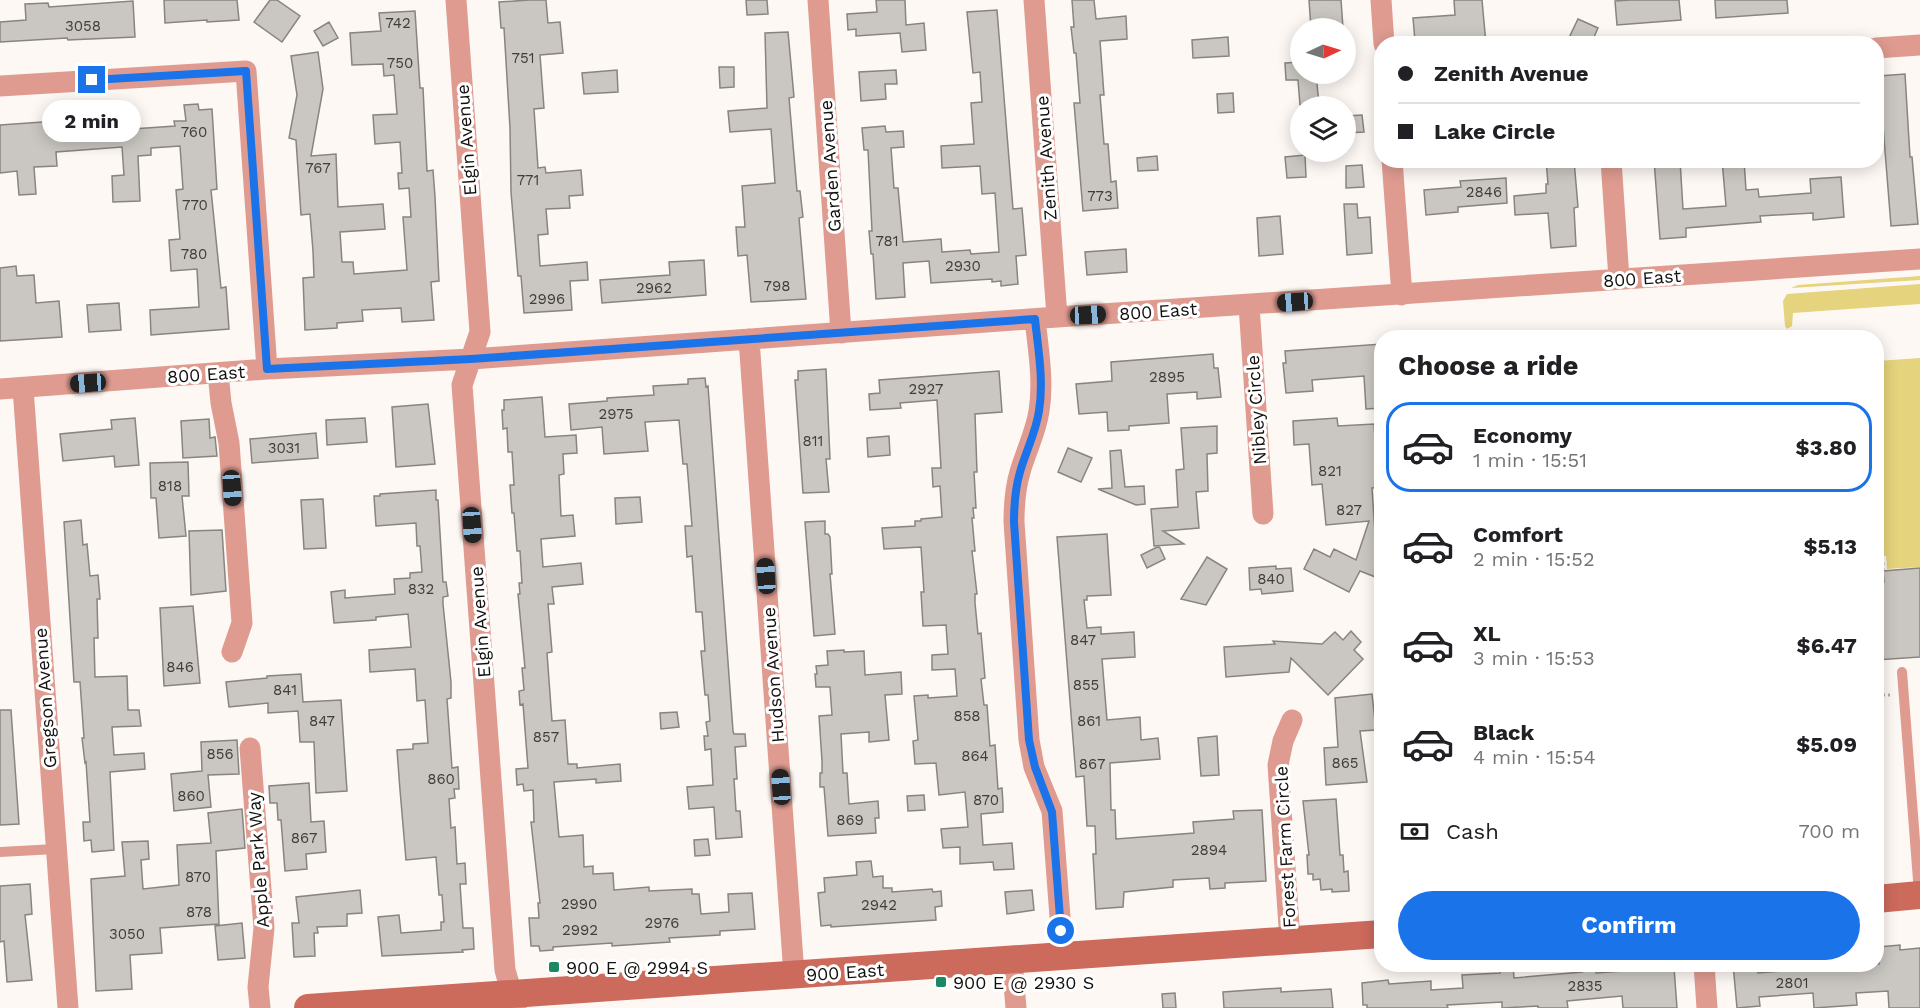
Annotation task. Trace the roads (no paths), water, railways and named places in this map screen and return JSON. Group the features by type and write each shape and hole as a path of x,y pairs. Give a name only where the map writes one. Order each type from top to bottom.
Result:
{"street":[{"name":"Elgin Avenue","path":"456,0 480,332 462,385 505,970 514,1001"},
{"name":"Garden Avenue","path":"818,0 841,333"},
{"name":"Zenith Avenue","path":"1034,0 1058,317"},
{"path":"1381,0 1383,36"},
{"path":"1884,47 1920,45"},
{"path":"0,86 246,71 267,369"},
{"path":"1393,168 1402,295"},
{"path":"1612,168 1619,279"},
{"name":"800 East","path":"0,389 267,369 471,359 1920,259"},
{"name":"Nibley Circle","path":"1249,305 1263,514"},
{"path":"1035,319 1041,388 1040,408 1014,496 1014,522 1029,740 1035,767 1052,812 1063,957"},
{"name":"Hudson Avenue","path":"749,339 794,975"},
{"path":"218,373 220,403 229,443 242,623 232,652"},
{"name":"Gregson Avenue","path":"23,387 68,1008"},
{"name":"Forest Farm Circle","path":"1290,941 1278,765 1283,741 1292,720"},
{"name":"Apple Park Way","path":"250,748 264,928 258,987 260,1008"},
{"path":"1884,898 1919,896"},
{"name":"900 East","path":"324,1007 514,1001 794,975 1374,935"},
{"path":"1012,961 1016,1008"},
{"path":"1705,972 1707,1008"}],"lane":[{"path":"1902,672 1919,896"},
{"path":"0,852 56,849"}],"place":[{"name":"900 E @ 2994 S","path":"554,967"},
{"name":"900 E @ 2930 S","path":"941,982"}]}
